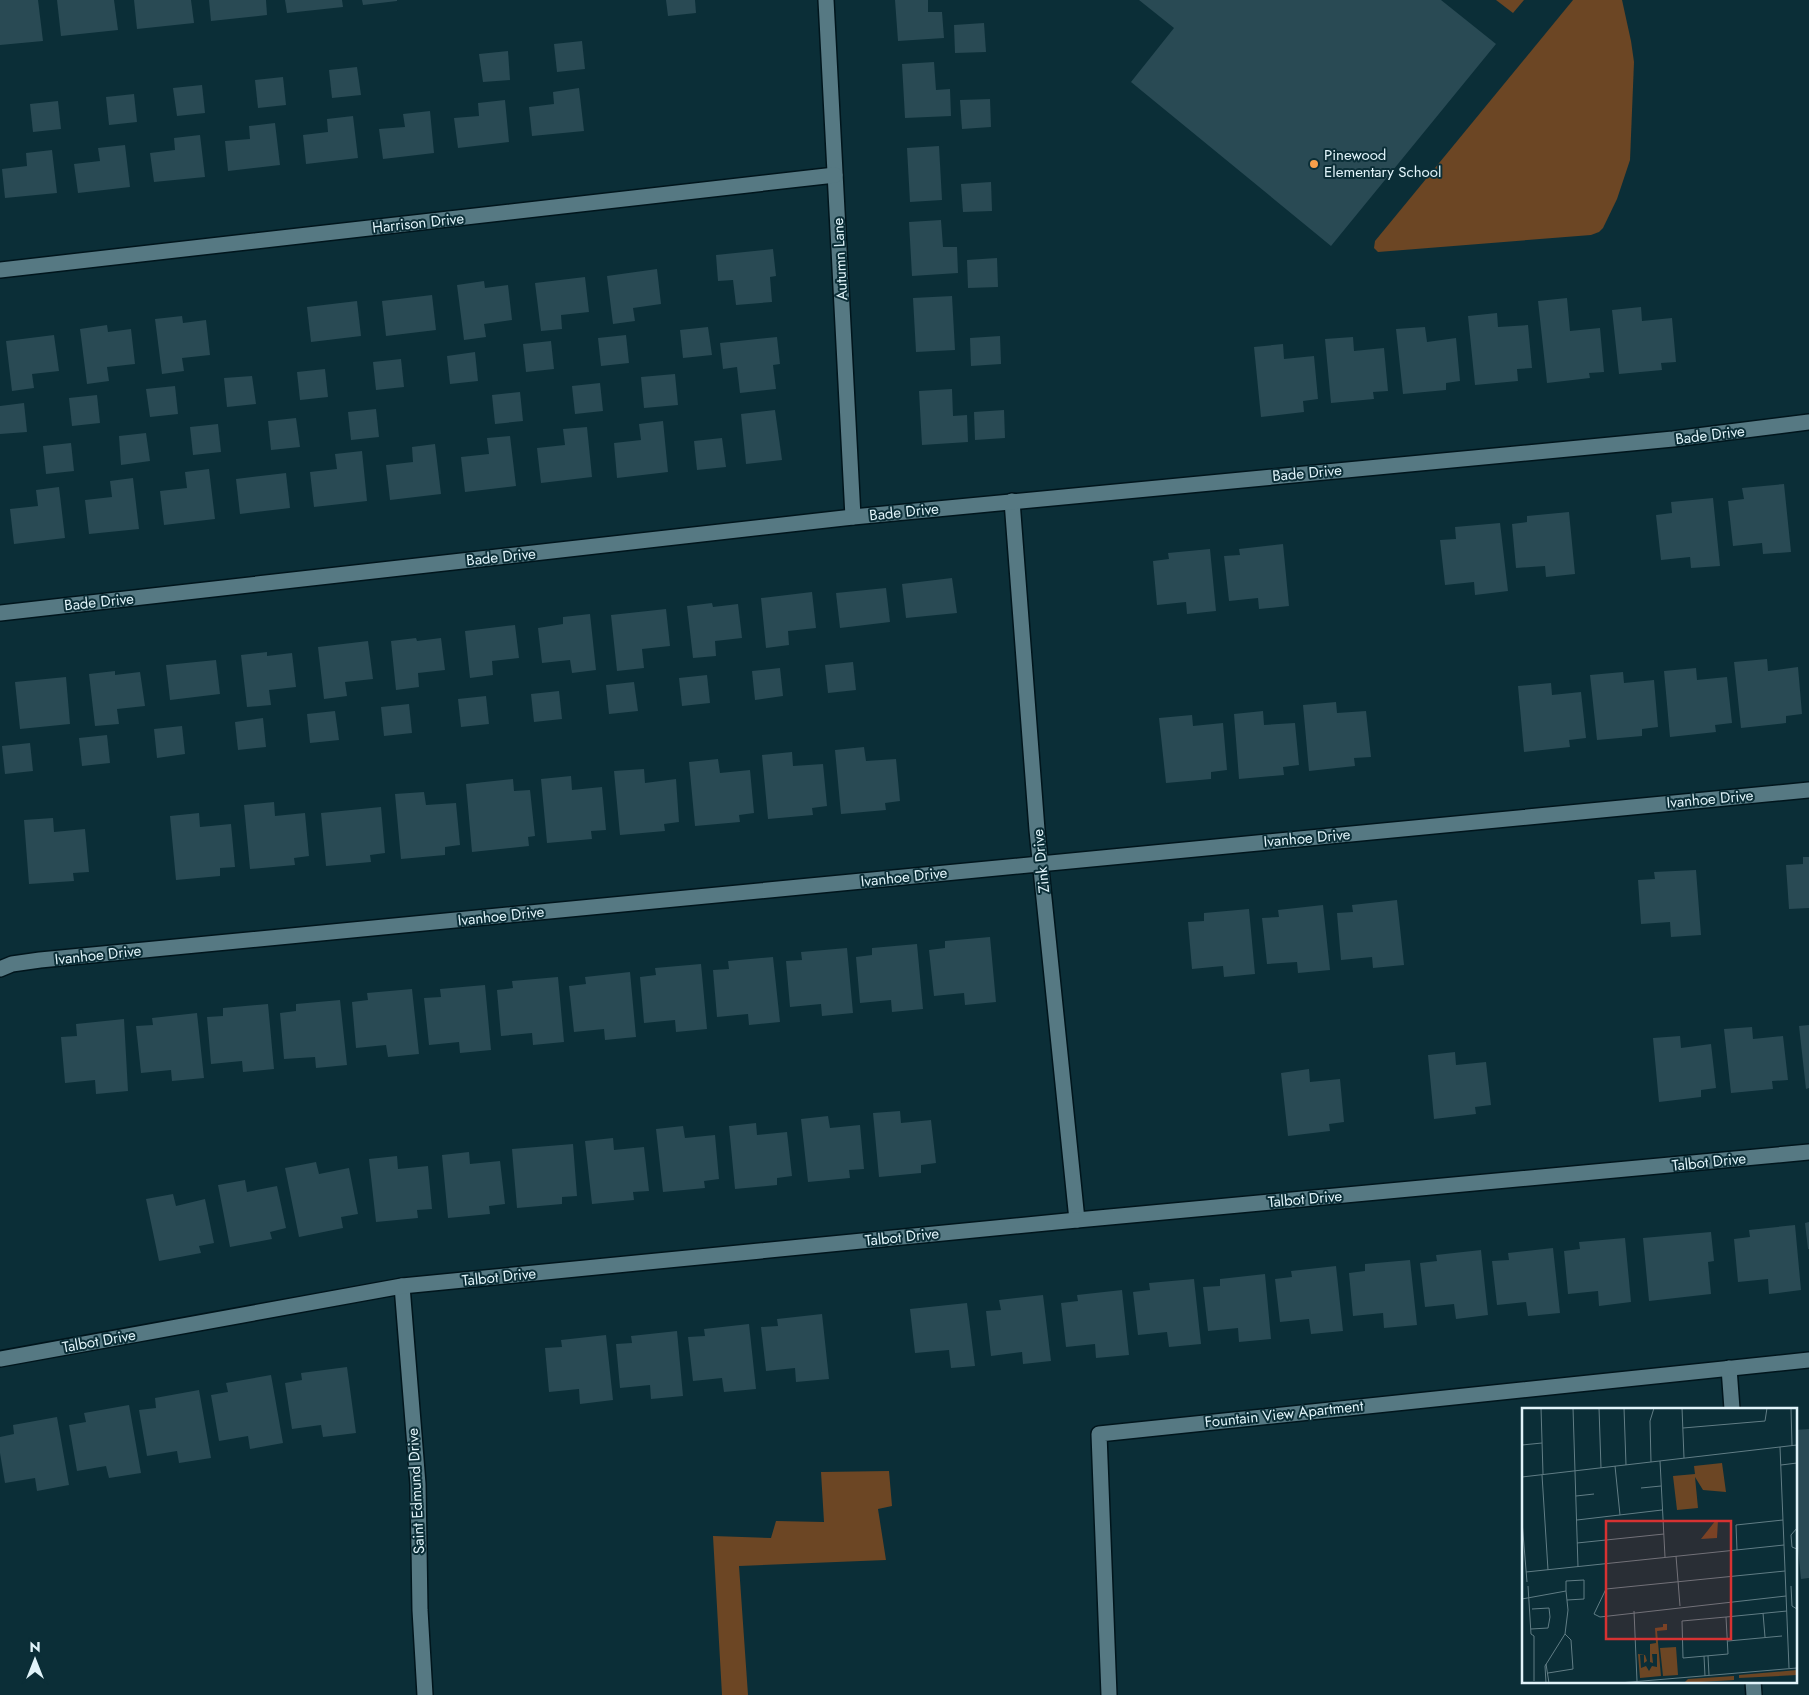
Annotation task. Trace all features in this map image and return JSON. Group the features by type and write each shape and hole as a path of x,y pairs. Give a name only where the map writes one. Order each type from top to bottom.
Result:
{"street":[{"name":"Autumn Lane","path":"826,0 853,517"},
{"name":"Harrison Drive","path":"0,270 835,176"},
{"name":"Bade Drive","path":"0,613 853,517 1673,440 1809,422"},
{"name":"Zink Drive","path":"1012,501 1041,864 1077,1220"},
{"name":"Ivanhoe Drive","path":"0,969 12,964 40,960 1809,790"},
{"name":"Talbot Drive","path":"0,1359 402,1286 1077,1220 1809,1152"},
{"name":"Saint Edmund Drive","path":"402,1286 418,1484 420,1610 425,1695"},
{"name":"Fountain View Apartment","path":"1109,1695 1099,1434 1809,1360"},
{"path":"1729,1368 1732,1408"},
{"path":"1753,1682 1754,1695"}],"shaded area":[{"path":"1496,0 1524,0 1513,13"},
{"path":"1573,0 1622,0 1634,62 1630,160 1617,199 1603,228 1591,235 1378,252 1374,248 1375,241"},
{"path":"889,1471 892,1506 878,1509 886,1560 739,1566 748,1695 722,1695 713,1536 771,1538 776,1521 824,1522 821,1472"}],"building":[{"path":"0,0 38,0 43,41 0,45"},
{"path":"57,0 114,0 118,30 61,36"},
{"path":"134,0 191,0 194,23 137,29"},
{"path":"209,0 266,0 267,15 211,21"},
{"path":"285,0 342,0 343,7 287,13"},
{"path":"362,0 397,0 397,1 363,5"},
{"path":"666,0 695,0 696,13 668,16"},
{"path":"895,0 928,0 928,12 942,12 944,38 898,41"},
{"name":"Pinewood Elementary School","path":"1139,0 1441,0 1496,44 1331,246 1131,82 1174,28"},
{"path":"984,23 986,52 955,53 954,25"},
{"path":"582,41 585,69 557,72 554,44"},
{"path":"508,51 510,80 483,82 479,54"},
{"path":"934,62 936,90 950,89 951,116 905,118 902,64"},
{"path":"357,67 361,95 332,98 329,70"},
{"path":"283,77 286,105 258,108 255,80"},
{"path":"202,85 205,113 177,116 173,88"},
{"path":"579,88 584,131 532,136 529,107 554,104 553,92"},
{"path":"134,94 137,122 109,125 106,97"},
{"path":"990,99 991,127 962,129 960,100"},
{"path":"505,100 509,142 458,148 454,118 479,116 478,103"},
{"path":"58,101 61,129 33,132 30,104"},
{"path":"430,111 434,153 383,159 379,129 405,127 403,114"},
{"path":"353,116 358,158 306,164 303,135 328,132 327,119"},
{"path":"275,123 280,165 228,171 225,141 250,139 249,126"},
{"path":"200,135 205,177 154,182 150,153 175,150 174,138"},
{"path":"125,145 130,187 78,193 74,164 100,161 98,148"},
{"path":"939,146 942,200 910,202 907,148"},
{"path":"52,150 57,193 5,198 2,169 27,166 26,153"},
{"path":"991,182 992,211 963,212 961,184"},
{"path":"941,220 943,247 957,247 958,273 912,276 909,222"},
{"path":"773,249 776,276 770,277 772,302 736,305 733,280 718,281 716,255"},
{"path":"997,258 998,287 968,288 967,260"},
{"path":"657,269 661,304 633,308 635,321 613,324 607,276"},
{"path":"585,277 589,312 561,315 562,329 541,331 535,283"},
{"path":"484,281 485,288 508,285 512,320 484,324 486,337 464,340 457,285"},
{"path":"432,295 436,330 386,336 382,301"},
{"path":"952,296 955,350 916,352 913,298"},
{"path":"1567,298 1570,331 1600,328 1604,372 1589,373 1590,378 1547,383 1538,301"},
{"path":"357,301 361,336 311,342 307,307"},
{"path":"1641,307 1642,321 1672,318 1676,362 1661,363 1662,370 1619,374 1612,310"},
{"path":"1497,313 1498,327 1528,325 1532,368 1517,369 1518,381 1475,385 1468,316"},
{"path":"182,316 183,323 206,320 210,355 182,358 184,371 162,374 155,319"},
{"path":"107,325 108,332 131,329 135,364 107,367 109,381 87,384 80,329"},
{"path":"708,327 712,355 683,358 680,330"},
{"path":"1425,327 1427,342 1456,338 1460,381 1446,383 1446,390 1403,394 1396,329"},
{"path":"54,335 59,371 32,374 34,388 12,391 6,341"},
{"path":"626,335 629,363 601,366 598,338"},
{"path":"1000,336 1001,364 971,366 970,338"},
{"path":"777,337 780,364 773,365 776,389 740,393 737,367 723,369 720,343"},
{"path":"1353,337 1354,351 1384,348 1388,391 1373,392 1374,399 1331,403 1325,339"},
{"path":"551,341 554,369 526,372 523,344"},
{"path":"1283,344 1284,359 1314,356 1318,399 1303,401 1304,412 1261,417 1254,347"},
{"path":"475,352 478,381 450,384 447,356"},
{"path":"401,359 404,387 376,390 373,362"},
{"path":"325,369 328,397 300,400 297,372"},
{"path":"675,374 678,405 644,408 641,377"},
{"path":"252,376 256,404 227,407 224,378"},
{"path":"600,383 603,411 575,414 572,386"},
{"path":"175,386 178,414 150,417 146,389"},
{"path":"952,389 953,416 967,415 968,442 922,445 919,391"},
{"path":"520,392 523,421 495,424 492,395"},
{"path":"97,395 100,423 72,426 69,398"},
{"path":"24,403 27,432 0,434 0,406"},
{"path":"376,409 379,437 351,440 348,412"},
{"path":"775,410 782,460 746,464 741,414"},
{"path":"1004,410 1005,438 975,440 974,412"},
{"path":"296,418 300,447 271,450 268,421"},
{"path":"663,421 668,472 617,478 614,443 641,440 639,424"},
{"path":"218,424 221,452 193,455 190,427"},
{"path":"587,427 592,477 541,483 537,448 565,445 563,429"},
{"path":"146,433 150,461 121,465 119,436"},
{"path":"510,436 516,486 465,492 461,457 489,454 487,438"},
{"path":"722,438 726,467 697,470 694,441"},
{"path":"71,443 74,471 46,474 43,446"},
{"path":"435,444 441,494 390,500 386,465 413,462 412,447"},
{"path":"362,451 367,501 314,507 310,472 337,469 335,454"},
{"path":"209,469 215,519 164,525 160,491 187,488 185,472"},
{"path":"286,473 290,508 240,514 236,479"},
{"path":"133,478 139,529 89,534 85,500 112,497 110,481"},
{"path":"1784,484 1791,552 1763,554 1762,543 1733,546 1728,501 1744,499 1742,488"},
{"path":"59,487 65,538 14,544 10,509 38,506 36,490"},
{"path":"1713,498 1720,566 1691,568 1690,557 1661,560 1656,515 1672,513 1671,502"},
{"path":"1569,512 1575,574 1546,577 1545,566 1516,568 1512,524 1527,522 1527,516"},
{"path":"1500,523 1508,591 1475,595 1474,582 1445,585 1440,540 1456,539 1455,527"},
{"path":"1283,544 1289,606 1259,609 1258,598 1229,601 1224,556 1240,555 1239,549"},
{"path":"1210,549 1216,611 1187,614 1186,602 1157,605 1153,561 1169,559 1168,553"},
{"path":"952,578 957,613 906,618 902,584"},
{"path":"886,588 890,622 840,628 836,593"},
{"path":"812,592 816,628 788,631 789,645 766,648 761,598"},
{"path":"712,603 713,607 738,604 742,638 715,641 716,656 693,658 687,606"},
{"path":"666,609 670,646 642,649 644,668 617,671 611,615"},
{"path":"590,614 596,670 572,673 570,660 542,663 538,628 563,624 563,617"},
{"path":"515,625 519,658 492,661 493,675 470,678 465,631"},
{"path":"416,638 417,641 441,638 445,670 418,673 419,687 396,690 391,641"},
{"path":"368,641 373,679 345,682 347,696 324,699 318,647"},
{"path":"267,652 267,656 292,653 296,687 269,690 271,705 247,707 241,655"},
{"path":"1767,659 1768,671 1798,667 1802,714 1786,716 1786,723 1741,728 1734,662"},
{"path":"216,660 220,694 170,700 166,665"},
{"path":"853,662 856,690 828,693 825,665"},
{"path":"780,668 783,696 755,700 752,671"},
{"path":"1696,668 1697,680 1727,677 1732,723 1715,725 1716,732 1670,737 1664,671"},
{"path":"115,671 115,675 140,672 145,706 117,709 119,724 95,726 89,674"},
{"path":"1623,672 1624,683 1654,680 1658,727 1642,729 1642,736 1597,740 1590,675"},
{"path":"707,675 710,703 682,706 679,678"},
{"path":"66,677 70,724 20,729 15,682"},
{"path":"634,682 638,711 609,714 606,685"},
{"path":"1551,683 1552,695 1581,692 1586,738 1569,740 1570,747 1524,752 1518,686"},
{"path":"559,691 562,719 534,722 531,694"},
{"path":"486,696 489,724 461,727 458,699"},
{"path":"1336,702 1337,713 1366,711 1371,757 1354,758 1355,766 1309,771 1303,705"},
{"path":"409,704 412,733 384,736 381,707"},
{"path":"335,711 339,740 310,743 307,714"},
{"path":"1263,711 1264,725 1295,723 1299,765 1283,767 1284,775 1239,779 1234,714"},
{"path":"1192,715 1193,726 1223,723 1227,770 1211,772 1211,779 1166,783 1159,718"},
{"path":"263,718 266,747 238,750 235,722"},
{"path":"182,726 185,754 157,758 154,729"},
{"path":"107,735 110,763 82,766 79,738"},
{"path":"30,743 33,771 5,774 2,746"},
{"path":"864,747 866,761 896,759 900,801 885,803 886,810 841,814 835,750"},
{"path":"792,752 793,766 823,764 827,806 812,808 813,815 768,819 762,755"},
{"path":"718,759 720,773 750,770 754,813 739,815 740,822 695,826 689,762"},
{"path":"644,769 645,783 676,779 679,822 664,824 665,831 620,835 614,771"},
{"path":"571,776 572,790 602,787 606,830 591,831 592,839 547,843 541,779"},
{"path":"513,779 514,791 530,790 535,836 528,837 529,846 472,852 466,784"},
{"path":"424,792 426,805 456,803 460,845 445,847 445,855 401,859 395,794"},
{"path":"274,802 275,816 305,813 309,856 294,858 295,865 250,869 244,805"},
{"path":"381,807 385,853 370,855 371,862 326,866 321,813"},
{"path":"199,813 200,827 231,824 235,867 220,868 220,876 176,880 170,816"},
{"path":"53,818 54,832 85,829 89,872 73,873 74,881 29,884 24,820"},
{"path":"1803,857 1809,857 1809,908 1789,909 1786,865 1803,864"},
{"path":"1696,870 1701,935 1671,937 1670,922 1641,924 1638,880 1655,879 1654,872"},
{"path":"1397,900 1404,965 1373,968 1372,957 1341,960 1337,913 1353,912 1352,905"},
{"path":"1323,905 1330,970 1298,973 1297,962 1267,964 1262,918 1279,917 1278,910"},
{"path":"1249,909 1255,974 1224,977 1223,966 1192,969 1188,922 1204,921 1204,913"},
{"path":"990,937 996,1002 965,1005 964,993 934,996 929,950 945,948 945,941"},
{"path":"917,944 923,1009 892,1012 891,1000 860,1003 856,957 872,955 872,948"},
{"path":"847,948 853,1013 822,1016 821,1004 790,1007 786,961 802,960 801,952"},
{"path":"773,957 780,1022 749,1025 748,1014 717,1017 713,970 729,969 728,961"},
{"path":"701,964 707,1029 676,1032 675,1020 644,1023 640,977 656,975 655,968"},
{"path":"630,972 636,1037 605,1040 604,1029 574,1032 569,986 586,984 585,977"},
{"path":"558,977 564,1042 533,1045 532,1033 501,1036 497,990 513,988 512,981"},
{"path":"485,985 491,1050 460,1053 459,1042 429,1045 424,998 441,997 440,989"},
{"path":"412,989 419,1054 388,1057 386,1045 356,1048 352,1002 368,1000 367,993"},
{"path":"340,1000 347,1065 316,1068 315,1057 284,1059 280,1013 296,1011 296,1004"},
{"path":"268,1004 274,1069 243,1072 242,1061 211,1064 207,1017 223,1016 223,1008"},
{"path":"197,1013 204,1078 172,1081 171,1070 141,1073 136,1026 153,1025 152,1018"},
{"path":"124,1019 128,1091 96,1094 95,1080 65,1083 61,1037 77,1036 76,1024"},
{"path":"1809,1025 1809,1088 1806,1089 1799,1026"},
{"path":"1752,1027 1753,1039 1783,1036 1788,1080 1772,1081 1773,1089 1731,1093 1724,1029"},
{"path":"1680,1036 1681,1048 1711,1044 1716,1088 1701,1090 1701,1097 1659,1102 1653,1038"},
{"path":"1455,1052 1456,1065 1486,1062 1491,1105 1475,1107 1476,1114 1434,1119 1428,1055"},
{"path":"1309,1069 1310,1082 1340,1079 1344,1122 1329,1124 1330,1131 1288,1136 1281,1073"},
{"path":"900,1111 901,1123 931,1120 936,1163 921,1165 921,1173 879,1177 873,1113"},
{"path":"828,1116 830,1128 860,1125 864,1169 849,1170 850,1178 808,1182 801,1119"},
{"path":"756,1123 757,1135 787,1132 792,1176 777,1178 777,1185 735,1189 729,1126"},
{"path":"683,1126 685,1138 715,1135 719,1179 704,1181 705,1188 663,1192 656,1129"},
{"path":"613,1138 614,1150 644,1147 649,1191 633,1192 634,1200 592,1204 585,1141"},
{"path":"573,1144 577,1196 562,1197 562,1204 517,1208 512,1149"},
{"path":"469,1152 470,1164 500,1161 505,1204 489,1206 490,1214 448,1218 442,1155"},
{"path":"397,1156 398,1169 428,1166 432,1209 417,1210 418,1218 376,1222 369,1159"},
{"path":"316,1162 319,1174 349,1168 358,1214 341,1217 343,1228 299,1237 285,1168"},
{"path":"245,1180 247,1192 277,1186 286,1228 270,1232 272,1239 230,1247 218,1185"},
{"path":"173,1194 176,1206 205,1199 214,1243 199,1246 201,1253 159,1261 146,1199"},
{"path":"1809,1222 1809,1249 1808,1249 1805,1223"},
{"path":"1795,1225 1801,1290 1769,1294 1768,1279 1738,1282 1734,1239 1750,1237 1749,1230"},
{"path":"1711,1232 1714,1261 1708,1262 1711,1294 1649,1301 1643,1238"},
{"path":"1625,1238 1631,1302 1599,1306 1598,1291 1568,1294 1564,1251 1580,1249 1579,1242"},
{"path":"1553,1248 1560,1313 1528,1316 1526,1302 1497,1305 1492,1261 1509,1260 1508,1253"},
{"path":"1481,1250 1488,1315 1456,1319 1454,1304 1425,1307 1420,1263 1437,1261 1436,1255"},
{"path":"1410,1260 1417,1325 1384,1328 1383,1313 1353,1316 1349,1273 1365,1271 1365,1264"},
{"path":"1336,1266 1343,1331 1311,1334 1309,1319 1280,1322 1275,1279 1292,1277 1291,1271"},
{"path":"1265,1274 1271,1339 1239,1342 1238,1328 1208,1331 1203,1287 1220,1286 1220,1279"},
{"path":"1194,1279 1201,1344 1169,1347 1167,1332 1138,1335 1133,1292 1150,1290 1149,1283"},
{"path":"1122,1290 1129,1355 1096,1358 1095,1344 1066,1347 1061,1303 1078,1301 1077,1295"},
{"path":"1043,1295 1051,1361 1023,1364 1022,1352 991,1356 986,1311 1001,1310 999,1300"},
{"path":"967,1303 975,1366 951,1368 949,1350 915,1353 910,1309"},
{"path":"822,1314 829,1379 796,1382 795,1368 766,1371 761,1327 778,1326 777,1319"},
{"path":"749,1324 756,1389 724,1392 722,1378 693,1381 688,1337 705,1336 704,1329"},
{"path":"677,1331 683,1396 651,1399 650,1385 620,1388 616,1344 632,1343 631,1336"},
{"path":"606,1335 613,1400 580,1404 579,1389 549,1392 545,1348 562,1347 561,1340"},
{"path":"347,1367 356,1433 323,1437 321,1425 292,1429 285,1383 302,1380 301,1373"},
{"path":"271,1375 283,1443 250,1449 248,1436 219,1441 211,1395 228,1392 226,1383"},
{"path":"199,1390 211,1458 179,1463 177,1451 147,1456 139,1410 156,1408 155,1398"},
{"path":"129,1405 141,1473 109,1478 106,1466 77,1471 69,1425 86,1422 84,1413"},
{"path":"57,1417 69,1485 37,1491 35,1478 5,1483 0,1453 0,1437 14,1434 13,1425"},
{"path":"1809,1429 1809,1578 1801,1579 1796,1529 1796,1430"}],"place":[{"name":"Pinewood Elementary School","path":"1314,164"}]}
